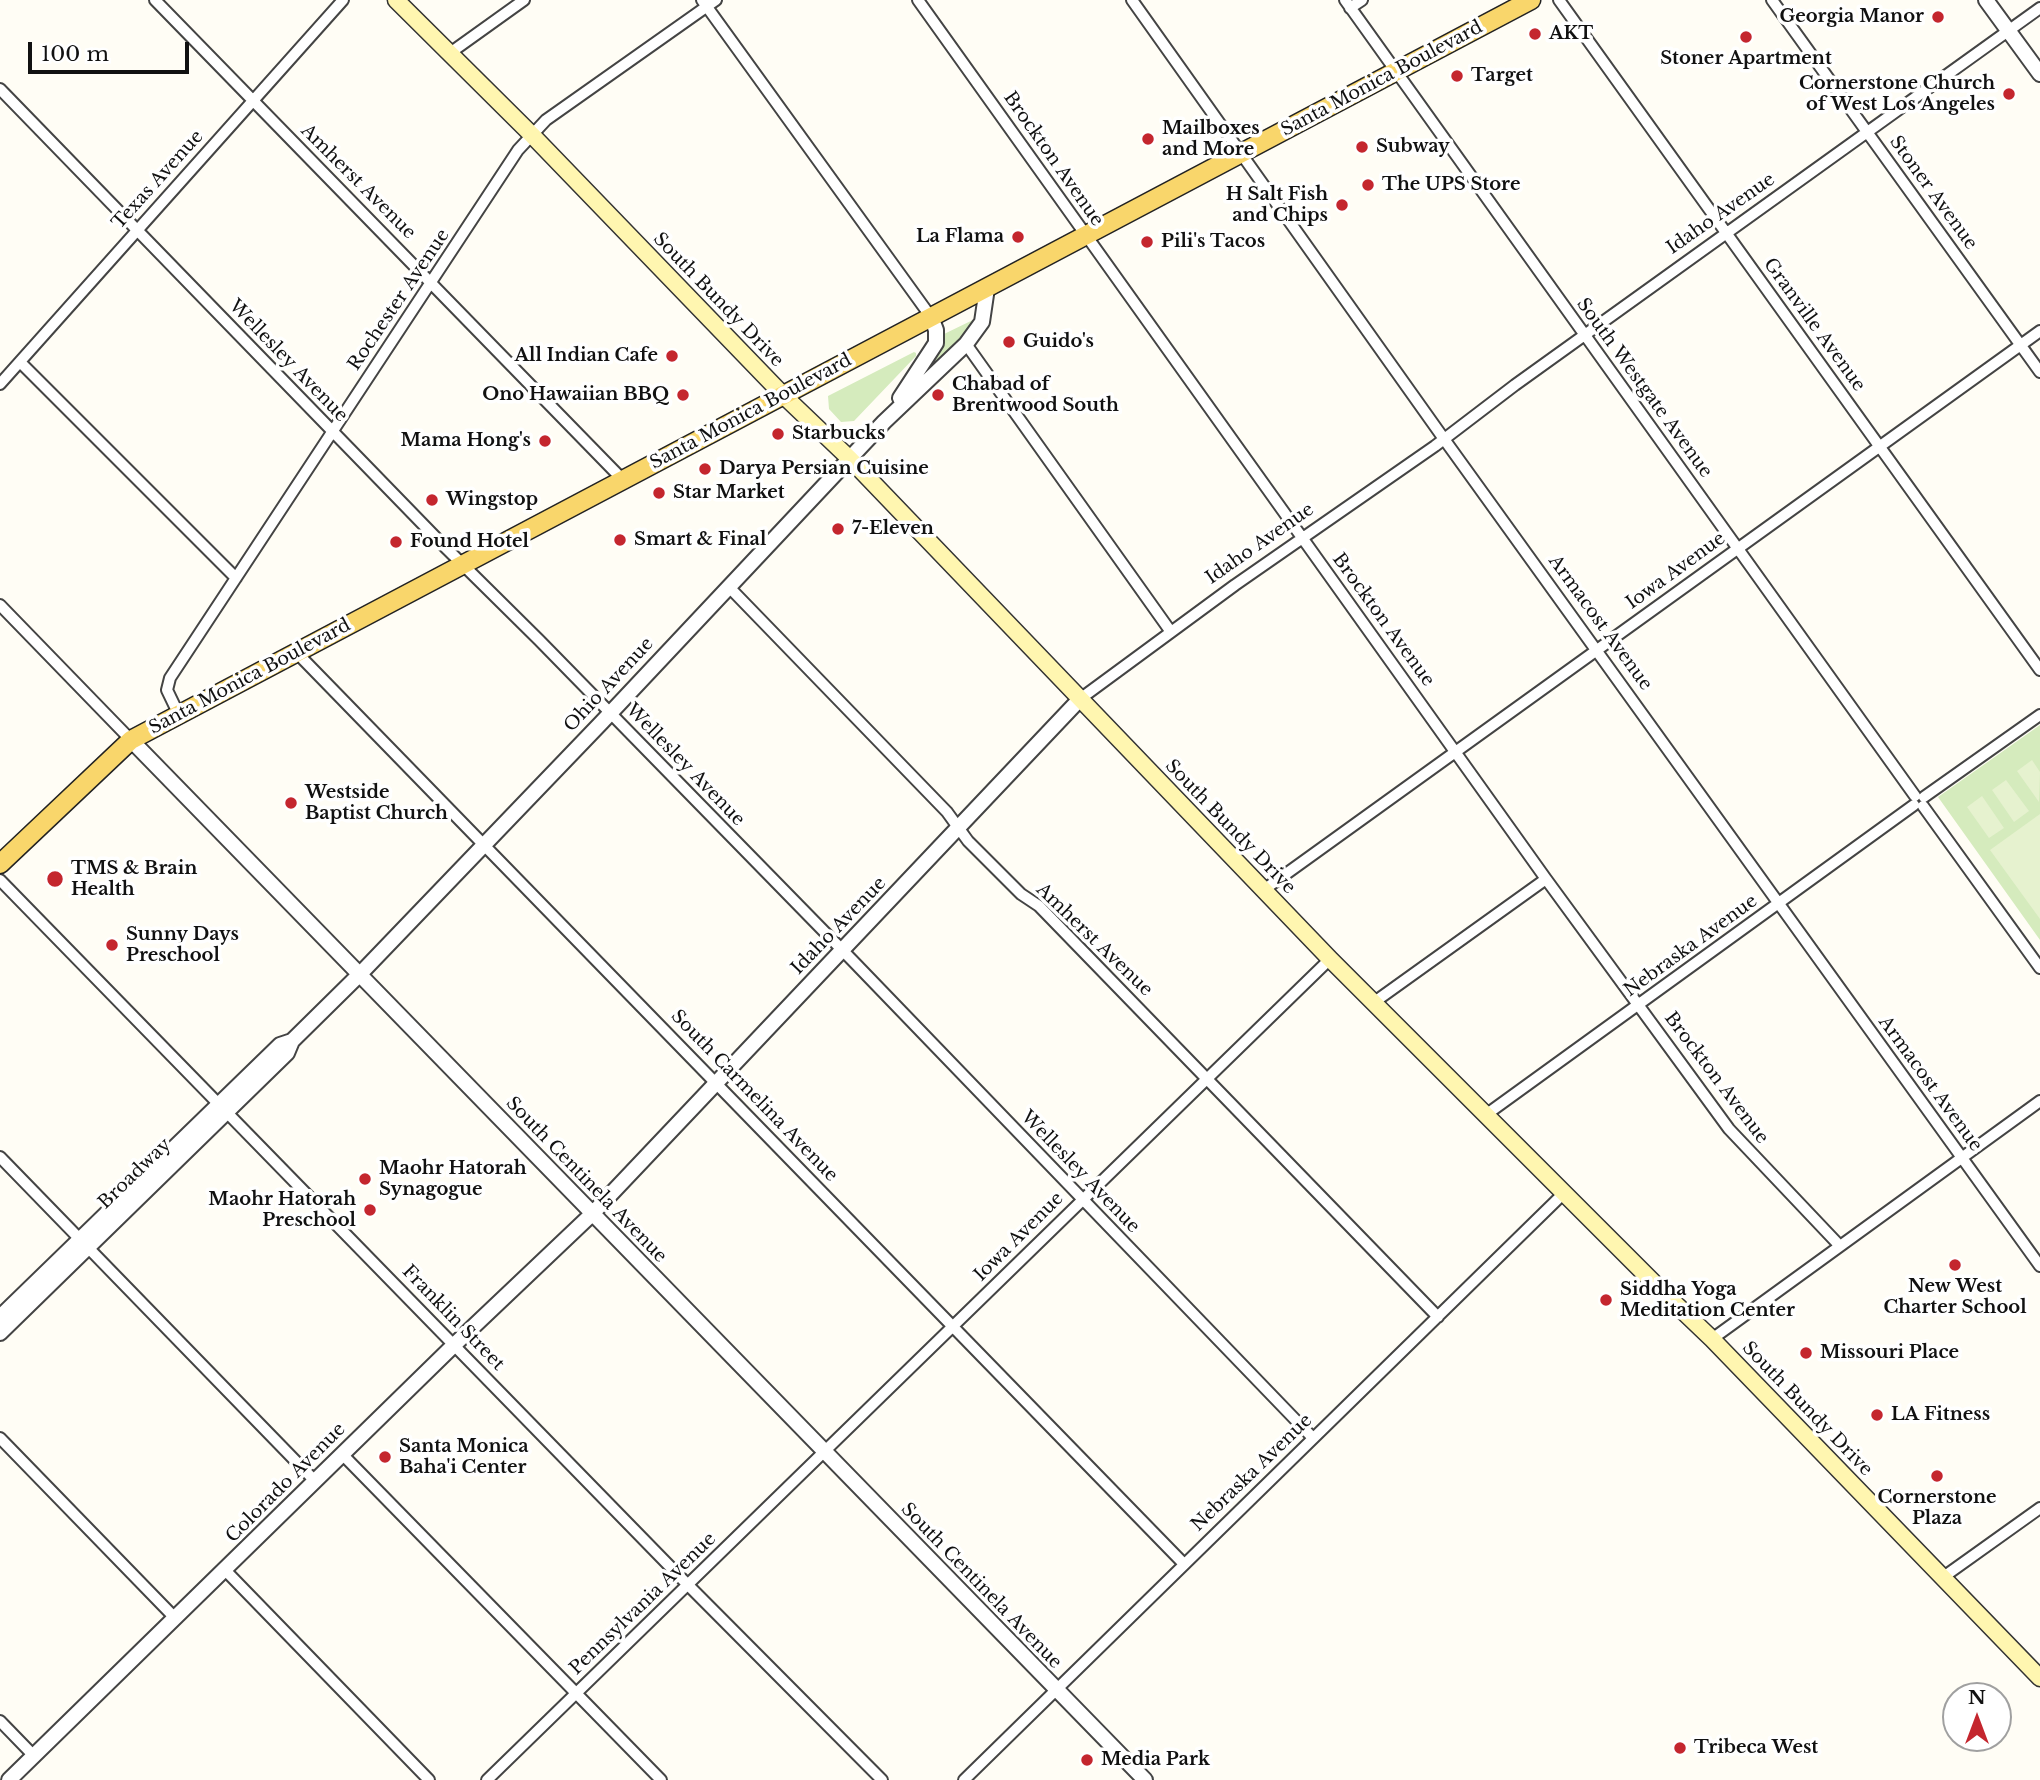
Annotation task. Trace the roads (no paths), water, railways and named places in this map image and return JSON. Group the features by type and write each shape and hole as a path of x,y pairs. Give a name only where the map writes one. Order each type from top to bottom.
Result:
{"main road":[{"name":"South Bundy Drive","path":"396,0 783,395 850,458 1373,1003 1712,1339 2040,1678"},
{"name":"Santa Monica Boulevard","path":"0,864 131,740 1531,0"}],"street":[{"name":"Amherst Avenue","path":"155,0 622,480"},
{"name":"Texas Avenue","path":"0,384 343,0"},
{"path":"450,53 524,0"},
{"name":"Brockton Avenue","path":"918,0 1546,879 1728,1129 1839,1245"},
{"name":"Armacost Avenue","path":"1132,0 1444,439 2040,1266"},
{"path":"1348,4 1362,0"},
{"name":"Granville Avenue","path":"1559,0 2040,670"},
{"name":"Stoner Avenue","path":"1772,0 2040,372"},
{"path":"1986,0 2040,74"},
{"path":"709,2 931,317"},
{"name":"Rochester Avenue","path":"178,715 167,690 170,678 530,134 709,2"},
{"name":"South Westgate Avenue","path":"1348,4 2040,968"},
{"name":"Idaho Avenue","path":"592,1214 1080,699 2040,8"},
{"name":"Wellesley Avenue","path":"0,89 332,432 842,951 1313,1438"},
{"name":"Ohio Avenue","path":"361,973 884,422 966,344 982,322 987,288"},
{"name":"Ohio Avenue","path":"884,422 936,343 936,330 931,317"},
{"name":"Iowa Avenue","path":"1265,889 2040,331"},
{"path":"966,344 1171,632"},
{"path":"20,362 236,578"},
{"name":"Amherst Avenue","path":"729,587 959,827 968,841 1021,894 1040,906 1438,1317"},
{"name":"South Centinela Avenue","path":"0,605 1145,1780"},
{"name":"South Carmelina Avenue","path":"297,653 1184,1564"},
{"name":"Nebraska Avenue","path":"1487,1114 2040,715"},
{"path":"1373,1003 1546,879"},
{"name":"Franklin Street","path":"0,880 882,1780"},
{"name":"Iowa Avenue","path":"824,1452 1330,959"},
{"name":"Broadway","path":"0,1317 84,1243 224,1107 287,1052 292,1041 361,973"},
{"path":"1712,1339 2040,1101"},
{"path":"0,1157 315,1480"},
{"name":"Nebraska Avenue","path":"964,1780 1565,1192"},
{"name":"Colorado Avenue","path":"9,1780 454,1345 592,1214"},
{"name":"Broadway","path":"0,1333 84,1243"},
{"path":"0,1438 175,1618"},
{"name":"Pennsylvania Avenue","path":"487,1780 824,1452"},
{"path":"342,1454 661,1780"},
{"path":"1942,1578 2040,1508"},
{"path":"225,1570 429,1780"},
{"path":"0,1721 34,1756"}],"place":[{"name":"Georgia Manor","path":"1938,17"},
{"name":"AKT","path":"1535,34"},
{"name":"Stoner Apartment","path":"1746,37"},
{"name":"Target","path":"1457,76"},
{"name":"Cornerstone Church of West Los Angeles","path":"2009,94"},
{"name":"Mailboxes and More","path":"1148,139"},
{"name":"Subway","path":"1362,147"},
{"name":"The UPS Store","path":"1368,185"},
{"name":"H Salt Fish and Chips","path":"1342,205"},
{"name":"La Flama","path":"1018,237"},
{"name":"Pili's Tacos","path":"1147,242"},
{"name":"Guido's","path":"1009,342"},
{"name":"All Indian Cafe","path":"672,356"},
{"name":"Ono Hawaiian BBQ","path":"683,395"},
{"name":"Chabad of Brentwood South","path":"938,395"},
{"name":"Starbucks","path":"778,434"},
{"name":"Mama Hong's","path":"545,441"},
{"name":"Darya Persian Cuisine","path":"705,469"},
{"name":"Star Market","path":"659,493"},
{"name":"Wingstop","path":"432,500"},
{"name":"7-Eleven","path":"838,529"},
{"name":"Smart & Final","path":"620,540"},
{"name":"Found Hotel","path":"396,542"},
{"name":"Westside Baptist Church","path":"291,803"},
{"name":"TMS & Brain Health","path":"55,879"},
{"name":"Sunny Days Preschool","path":"112,945"},
{"name":"Maohr Hatorah Synagogue","path":"365,1179"},
{"name":"Maohr Hatorah Preschool","path":"370,1210"},
{"name":"New West Charter School","path":"1955,1265"},
{"name":"Siddha Yoga Meditation Center","path":"1606,1300"},
{"name":"Missouri Place","path":"1806,1353"},
{"name":"LA Fitness","path":"1877,1415"},
{"name":"Santa Monica Baha'i Center","path":"385,1457"},
{"name":"Cornerstone Plaza","path":"1937,1476"},
{"name":"Tribeca West","path":"1680,1748"},
{"name":"Media Park","path":"1087,1760"}]}
